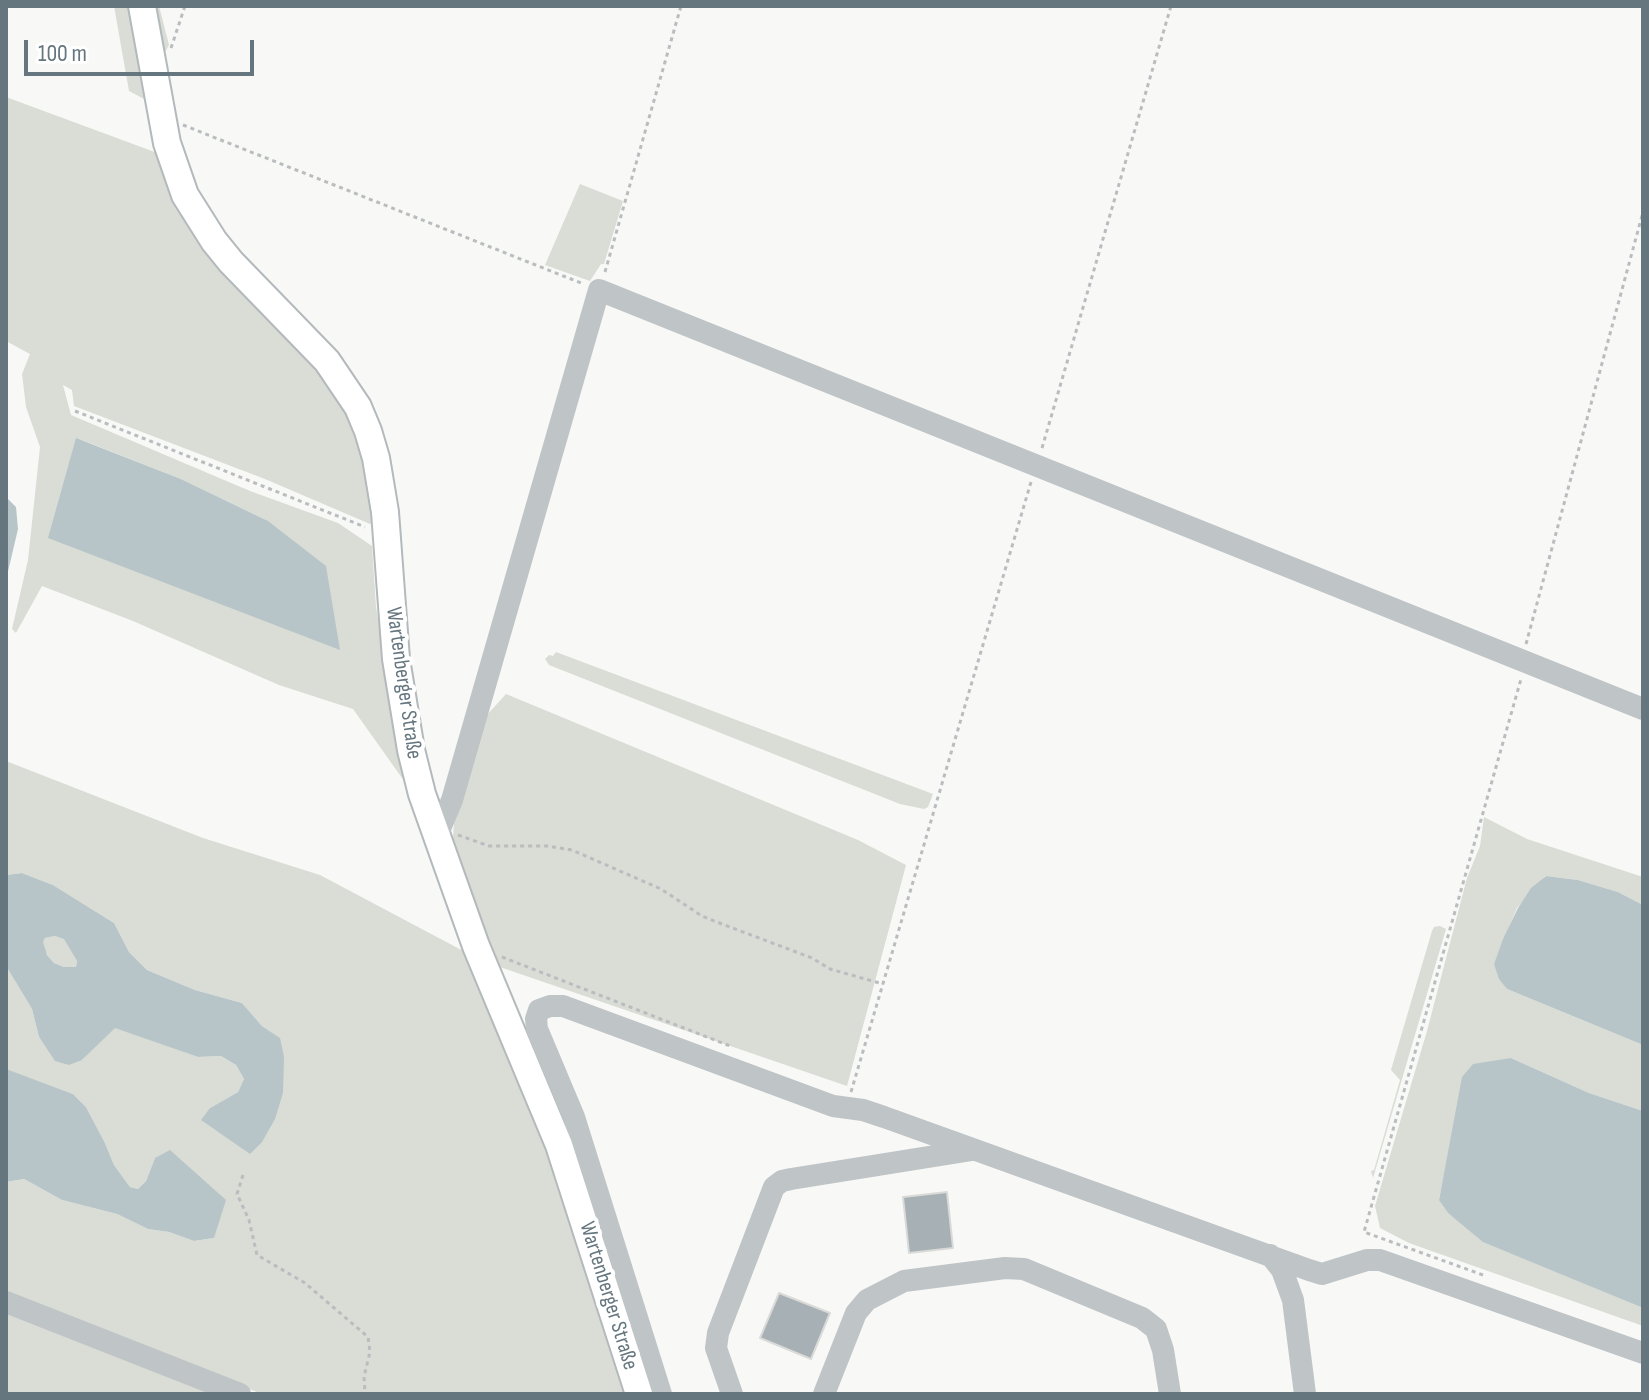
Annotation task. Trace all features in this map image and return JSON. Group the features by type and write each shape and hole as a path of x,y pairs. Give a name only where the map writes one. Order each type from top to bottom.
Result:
{"main road":[{"name":"Wartenberger Straße","path":"142,6 161,117 174,170 185,195 214,241 249,283 318,350 358,407 376,458 387,536 396,659 411,750 476,946 559,1145 639,1394"}],"street":[{"path":"439,832 452,800 599,290 1643,709"},
{"path":"661,1394 574,1117 537,1029 539,1010 550,1006 563,1006 833,1106 863,1110 1322,1274 1367,1260 1380,1260 1643,1353"},
{"path":"732,1394 717,1356 718,1333 774,1187 791,1179 975,1150"},
{"path":"1270,1255 1288,1281 1293,1300 1305,1394"},
{"path":"824,1394 856,1313 867,1300 904,1281 1005,1268 1024,1269 1142,1318 1156,1329 1163,1350 1170,1394"},
{"path":"6,1302 240,1394"}],"path":[{"path":"171,50 185,6"},
{"path":"161,117 599,290 681,6"},
{"path":"850,1094 1171,6"},
{"path":"1496,1280 1364,1232 1520,682 1524,651 1643,212"},
{"path":"75,411 387,536"},
{"path":"439,832 489,846 547,846 572,850 661,889 702,916 812,958 830,969 883,984"},
{"path":"476,946 735,1048"},
{"path":"243,1175 237,1194 249,1220 257,1255 305,1283 368,1337 370,1352 364,1377 365,1394"}],"shaded area":[{"path":"114,6 131,6 146,100 129,91"},
{"path":"151,6 159,6 169,45 162,58"},
{"path":"6,97 160,154 327,373 364,448 375,519 370,524 265,479 74,406 72,390 63,385 71,415 250,491 338,523 372,546 376,607 412,792 353,709 279,685 133,621 42,586 16,633 12,629 28,560 40,447 26,407 22,374 30,354 6,341","holes":["77,438 181,479 268,521"]},
{"path":"580,184 623,201 604,264 590,281 545,265"},
{"path":"76,438 181,479 268,521 326,566 340,650 48,538"},
{"path":"6,497 16,507 18,529 6,580"},
{"path":"556,652 933,794 928,807 924,809 900,804 549,665 545,659"},
{"path":"506,694 858,840 906,865 847,1086 497,966 451,862 456,799 487,715"},
{"path":"6,761 203,838 320,875 467,953 537,1112 630,1394 262,1394 6,1293 6,1182 24,1179 62,1200 117,1214 148,1229 194,1241 214,1238 155,1158 146,1181 138,1189 130,1187 114,1165 86,1107 73,1094 7,1070 6,966 32,1009 39,1037 56,1061 82,1060 115,1027 198,1057 221,1056 236,1065 244,1079 238,1092 210,1108 250,1154 279,1038 262,1026 242,1003 195,990 147,970 129,952 114,923 53,885 22,873 6,875"},
{"path":"1484,817 1527,839 1643,877 1643,905 1618,892 1578,880 1545,876 1517,908 1494,964 1507,989 1643,1045 1643,1111 1589,1093 1511,1058 1446,1165 1439,1199 1448,1213 1463,1224 1574,1279 1643,1308 1643,1326 1409,1243 1380,1228 1375,1206 1427,1031 1467,878 1480,846"},
{"path":"22,873 53,885 114,923 129,952 147,970 195,990 242,1003 262,1026 280,1038 284,1057 283,1093 275,1119 262,1142 250,1154 201,1120 210,1108 238,1092 244,1079 236,1065 221,1056 198,1057 115,1028 82,1060 69,1065 55,1061 39,1037 32,1009 6,966 6,875","holes":["55,936 64,939 77,961 76,967 54,963 47,955 43,942 45,938"]},
{"path":"1546,876 1578,880 1618,892 1643,905 1643,1045 1507,989 1499,979 1494,964 1503,939 1531,888"},
{"path":"1440,926 1446,929 1373,1178 1371,1171 1374,1170 1400,1080 1391,1070 1432,931"},
{"path":"45,938 64,938 77,961 76,967 54,963 47,955 42,943"},
{"path":"1511,1058 1589,1093 1643,1111 1643,1308 1483,1242 1448,1213 1439,1200 1462,1077 1473,1064"},
{"path":"6,1069 73,1094 86,1107 114,1165 130,1187 138,1189 146,1181 155,1158 170,1150 226,1200 214,1238 194,1241 148,1229 117,1214 62,1200 24,1179 6,1182"},
{"path":"6,1310 218,1394 6,1394"}],"building":[{"path":"947,1192 953,1248 909,1253 903,1197"},
{"path":"779,1293 830,1313 811,1359 760,1338"}]}
